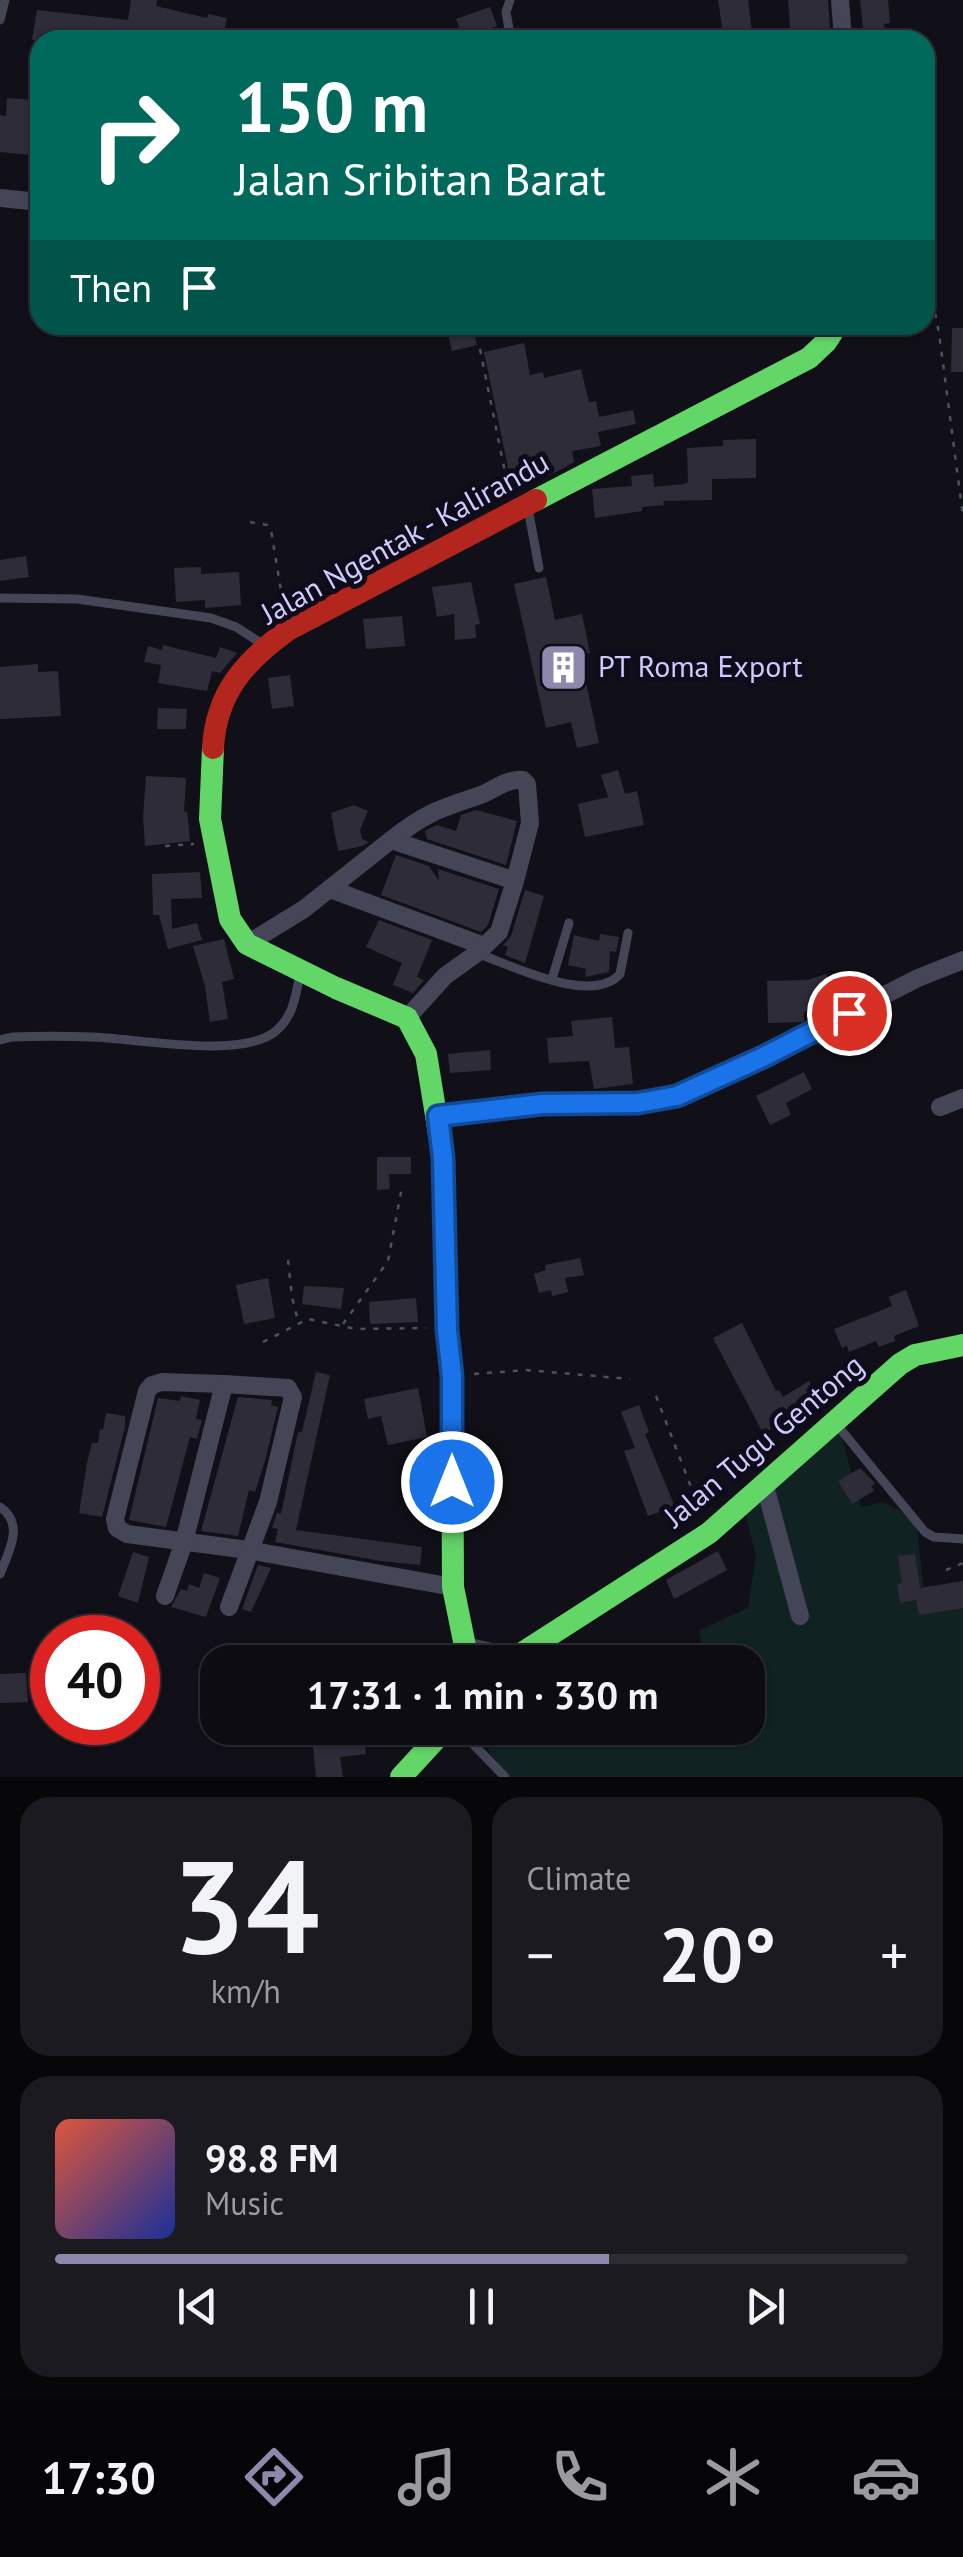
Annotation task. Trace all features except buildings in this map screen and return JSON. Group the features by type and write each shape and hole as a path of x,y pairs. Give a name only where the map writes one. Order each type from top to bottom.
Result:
{"street":[{"path":"840,0 842,30"},
{"path":"0,198 30,201"},
{"name":"Jalan Ngentak - Kalirandu","path":"247,944 230,919 210,818 214,732 220,706 236,678 266,646 288,630 809,358 831,335"},
{"path":"247,944 330,889 424,814 514,779 524,780 530,823 499,932 444,976 408,1018"},
{"path":"391,840 515,881"},
{"path":"330,889 481,949"},
{"path":"247,944 408,1018 426,1054 443,1158 447,1330 452,1376 453,1587 463,1645"},
{"path":"438,1116 542,1104 638,1103 677,1096 918,978 963,960"},
{"path":"940,1107 963,1098"},
{"name":"Jalan Tugu Gentong","path":"537,1645 709,1534 900,1364 915,1355 963,1345"},
{"path":"165,1596 184,1542 224,1384"},
{"path":"229,1607 248,1550 268,1502 293,1397 288,1388 152,1385 147,1391 115,1520 117,1528 127,1534 248,1550 453,1587"},
{"path":"765,1486 800,1616"},
{"path":"401,1777 432,1745"}],"lane":[{"path":"0,20 6,0"},
{"path":"509,30 506,12 510,0"},
{"path":"520,509 540,568"},
{"path":"0,598 77,600 211,618 236,627 266,646"},
{"path":"552,979 569,923"},
{"path":"481,949 568,986 614,980 622,965 628,933"},
{"path":"0,1040 94,1037 191,1045 241,1044 263,1038 292,1013 301,970"},
{"path":"836,1423 926,1532 934,1537 963,1539"},
{"path":"0,1507 14,1524 13,1542 0,1574"},
{"path":"474,1745 506,1777"}],"path":[{"path":"935,314 963,516"},
{"path":"480,349 520,509"},
{"path":"250,522 267,525 271,530 288,630"},
{"path":"164,846 216,842"},
{"path":"342,1327 388,1260 402,1186"},
{"path":"288,1260 299,1322"},
{"path":"263,1342 299,1322 313,1319 342,1327 447,1330"},
{"path":"452,1376 526,1370 630,1379"},
{"path":"656,1396 709,1534"},
{"path":"946,1570 963,1563"}],"shaded area":[{"path":"839,1428 861,1507 883,1502 916,1518 925,1601 963,1597 963,1777 503,1777 486,1745 765,1745 765,1645 702,1645 699,1630 748,1608 756,1556 744,1509"}],"traffic: fast":[{"path":"536,500 809,358 831,335"},
{"path":"213,748 210,819 230,919 247,944 407,1018 426,1054 443,1158 447,1330 452,1376 453,1587 465,1645"},
{"path":"534,1645 709,1533 900,1364 915,1355 963,1345"},
{"path":"401,1777 430,1745"}],"traffic: jam":[{"path":"213,748 220,711 236,680 246,666 288,630 536,500"}],"place":[{"name":"PT Roma Export","path":"563,667"}],"route":[{"path":"452,1482 452,1376 438,1116 542,1104 638,1103 677,1096 849,1013"}]}
